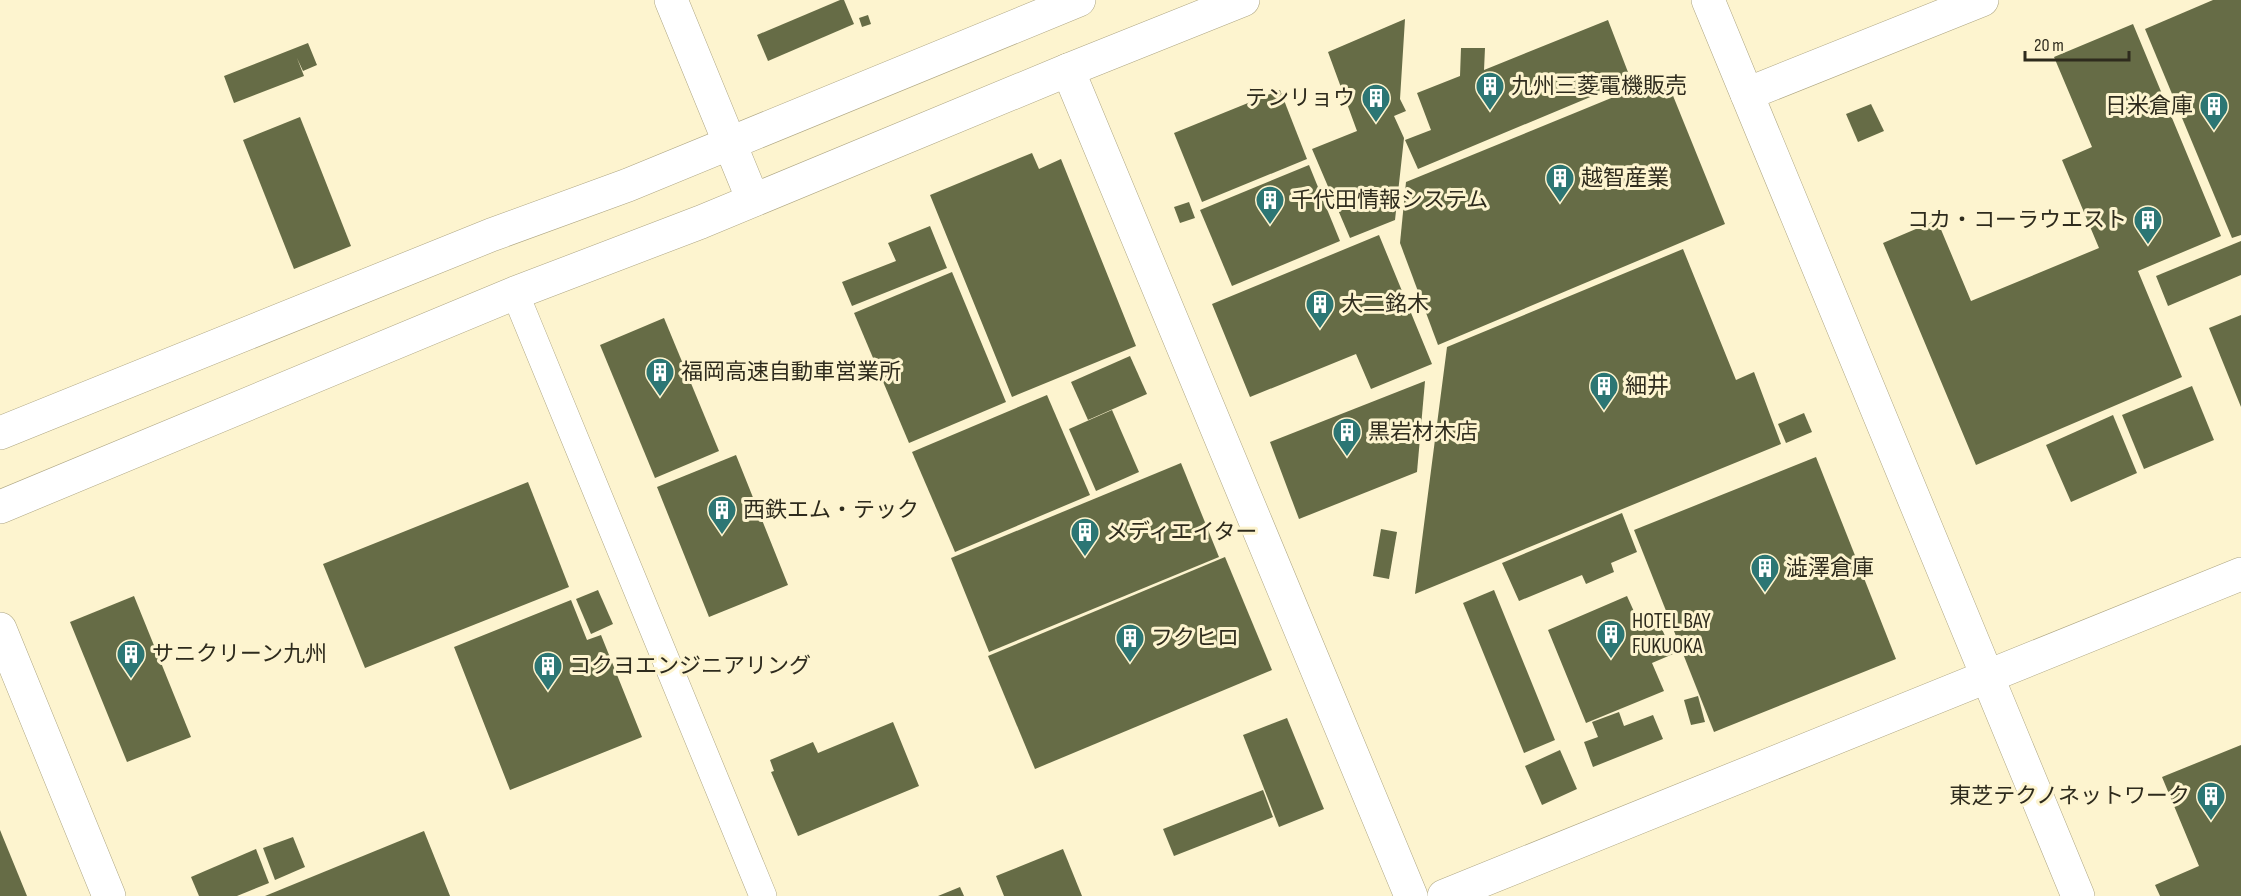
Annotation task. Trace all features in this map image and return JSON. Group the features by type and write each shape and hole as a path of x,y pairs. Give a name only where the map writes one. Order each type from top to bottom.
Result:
{"street":[{"path":"671,0 753,200"},
{"path":"0,433 491,235 628,185 1079,0"},
{"path":"0,507 515,293 701,222 1243,0"},
{"path":"1708,0 2078,896"},
{"path":"1747,94 1982,0"},
{"path":"1068,70 1412,896"},
{"path":"515,293 763,896"},
{"path":"1443,896 2241,574"},
{"path":"0,629 109,896"}],"building":[{"path":"844,0 854,24 768,61 757,35"},
{"name":"日米倉庫","path":"2213,0 2241,0 2241,235 2232,238 2145,29"},
{"path":"868,15 871,24 862,27 859,18"},
{"name":"テンリョウ","path":"1405,19 1400,99 1406,111 1394,116 1404,138 1395,220 1350,238 1312,149 1357,131 1328,52"},
{"name":"九州三菱電機販売","path":"1608,20 1631,80 1418,169 1405,140 1431,130 1417,93 1460,76 1461,48 1485,48 1484,70"},
{"name":"コカ・コーラウエスト","path":"2133,24 2221,236 2138,271 2182,377 1976,465 1883,243 1937,220 1971,301 2099,248 2062,160 2092,147 2054,57"},
{"path":"308,43 317,65 303,71 297,58 304,76 234,103 224,76"},
{"name":"越智産業","path":"1665,76 1725,224 1438,345 1400,243 1406,182"},
{"path":"1280,90 1307,159 1202,202 1174,133"},
{"path":"1871,104 1884,131 1858,142 1846,114"},
{"path":"300,117 351,246 294,269 243,140"},
{"path":"1032,153 1039,169 1061,159 1136,346 1012,397 930,195"},
{"name":"千代田情報システム","path":"1309,165 1340,241 1232,286 1200,210"},
{"path":"1189,202 1195,218 1180,223 1174,207"},
{"path":"930,226 947,268 852,306 842,282 896,261 888,243"},
{"name":"大二銘木","path":"1379,235 1432,364 1371,389 1356,354 1250,397 1212,304"},
{"path":"2241,241 2241,275 2168,306 2156,276"},
{"name":"細井","path":"1683,249 1736,380 1754,372 1781,444 1415,594 1447,347"},
{"path":"952,272 1006,402 909,443 854,313"},
{"path":"2241,315 2241,407 2209,328"},
{"name":"福岡高速自動車営業所","path":"664,318 719,451 655,478 600,345"},
{"path":"1130,356 1147,394 1088,420 1071,382"},
{"name":"黒岩材木店","path":"1425,381 1417,472 1299,519 1270,442"},
{"path":"2192,386 2214,440 2144,469 2122,415"},
{"path":"1047,395 1090,495 955,552 912,452"},
{"path":"1112,410 1139,472 1096,491 1069,429"},
{"path":"1804,413 1812,432 1786,443 1778,424"},
{"path":"2113,415 2137,473 2071,502 2046,445"},
{"name":"西鉄エム・テック","path":"736,455 788,585 709,617 657,487"},
{"name":"澁澤倉庫","path":"1816,457 1896,659 1714,732 1634,530"},
{"name":"メディエイター","path":"1181,463 1219,557 989,652 951,558"},
{"path":"528,482 569,587 365,668 323,564"},
{"path":"1622,513 1637,552 1611,563 1614,572 1586,584 1582,575 1519,601 1502,563"},
{"path":"1381,529 1397,532 1389,579 1373,576"},
{"name":"フクヒロ","path":"1225,557 1272,670 1035,769 988,656"},
{"path":"598,590 613,624 591,634 576,599"},
{"path":"1494,590 1555,740 1524,753 1463,603"},
{"name":"サニクリーン九州","path":"134,596 191,737 127,762 70,622"},
{"name":"HOTEL BAY FUKUOKA","path":"1627,596 1641,627 1658,620 1673,654 1652,663 1664,691 1586,723 1548,630"},
{"name":"コクヨエンジニアリング","path":"571,600 587,640 601,635 642,737 510,790 454,647"},
{"path":"1698,696 1705,722 1691,725 1684,700"},
{"path":"1619,712 1624,726 1653,715 1663,739 1593,767 1584,742 1598,737 1592,722"},
{"path":"1287,718 1324,809 1279,827 1243,735"},
{"path":"893,722 919,786 798,836 771,772 774,771 770,760 813,742 818,753"},
{"name":"東芝テクノネットワーク","path":"2241,745 2241,896 2160,896 2155,885 2199,866 2162,777"},
{"path":"1560,750 1577,789 1542,805 1525,766"},
{"path":"1263,790 1273,817 1174,856 1163,829"},
{"path":"0,830 27,896 0,896"},
{"path":"424,831 450,896 265,896"},
{"path":"293,837 305,867 275,880 263,848"},
{"path":"256,849 269,883 237,896 199,896 191,877"},
{"path":"1063,849 1082,896 1004,896 996,876"},
{"path":"960,887 964,896 938,896"}],"place":[{"name":"九州三菱電機販売","path":"1490,112"},
{"name":"テンリョウ","path":"1376,124"},
{"name":"日米倉庫","path":"2214,132"},
{"name":"越智産業","path":"1560,204"},
{"name":"千代田情報システム","path":"1270,226"},
{"name":"コカ・コーラウエスト","path":"2148,246"},
{"name":"大二銘木","path":"1320,330"},
{"name":"福岡高速自動車営業所","path":"660,398"},
{"name":"細井","path":"1604,412"},
{"name":"黒岩材木店","path":"1347,458"},
{"name":"西鉄エム・テック","path":"722,536"},
{"name":"メディエイター","path":"1085,558"},
{"name":"澁澤倉庫","path":"1765,594"},
{"name":"HOTEL BAY FUKUOKA","path":"1611,660"},
{"name":"フクヒロ","path":"1130,664"},
{"name":"サニクリーン九州","path":"131,680"},
{"name":"コクヨエンジニアリング","path":"548,692"},
{"name":"東芝テクノネットワーク","path":"2211,822"}]}
